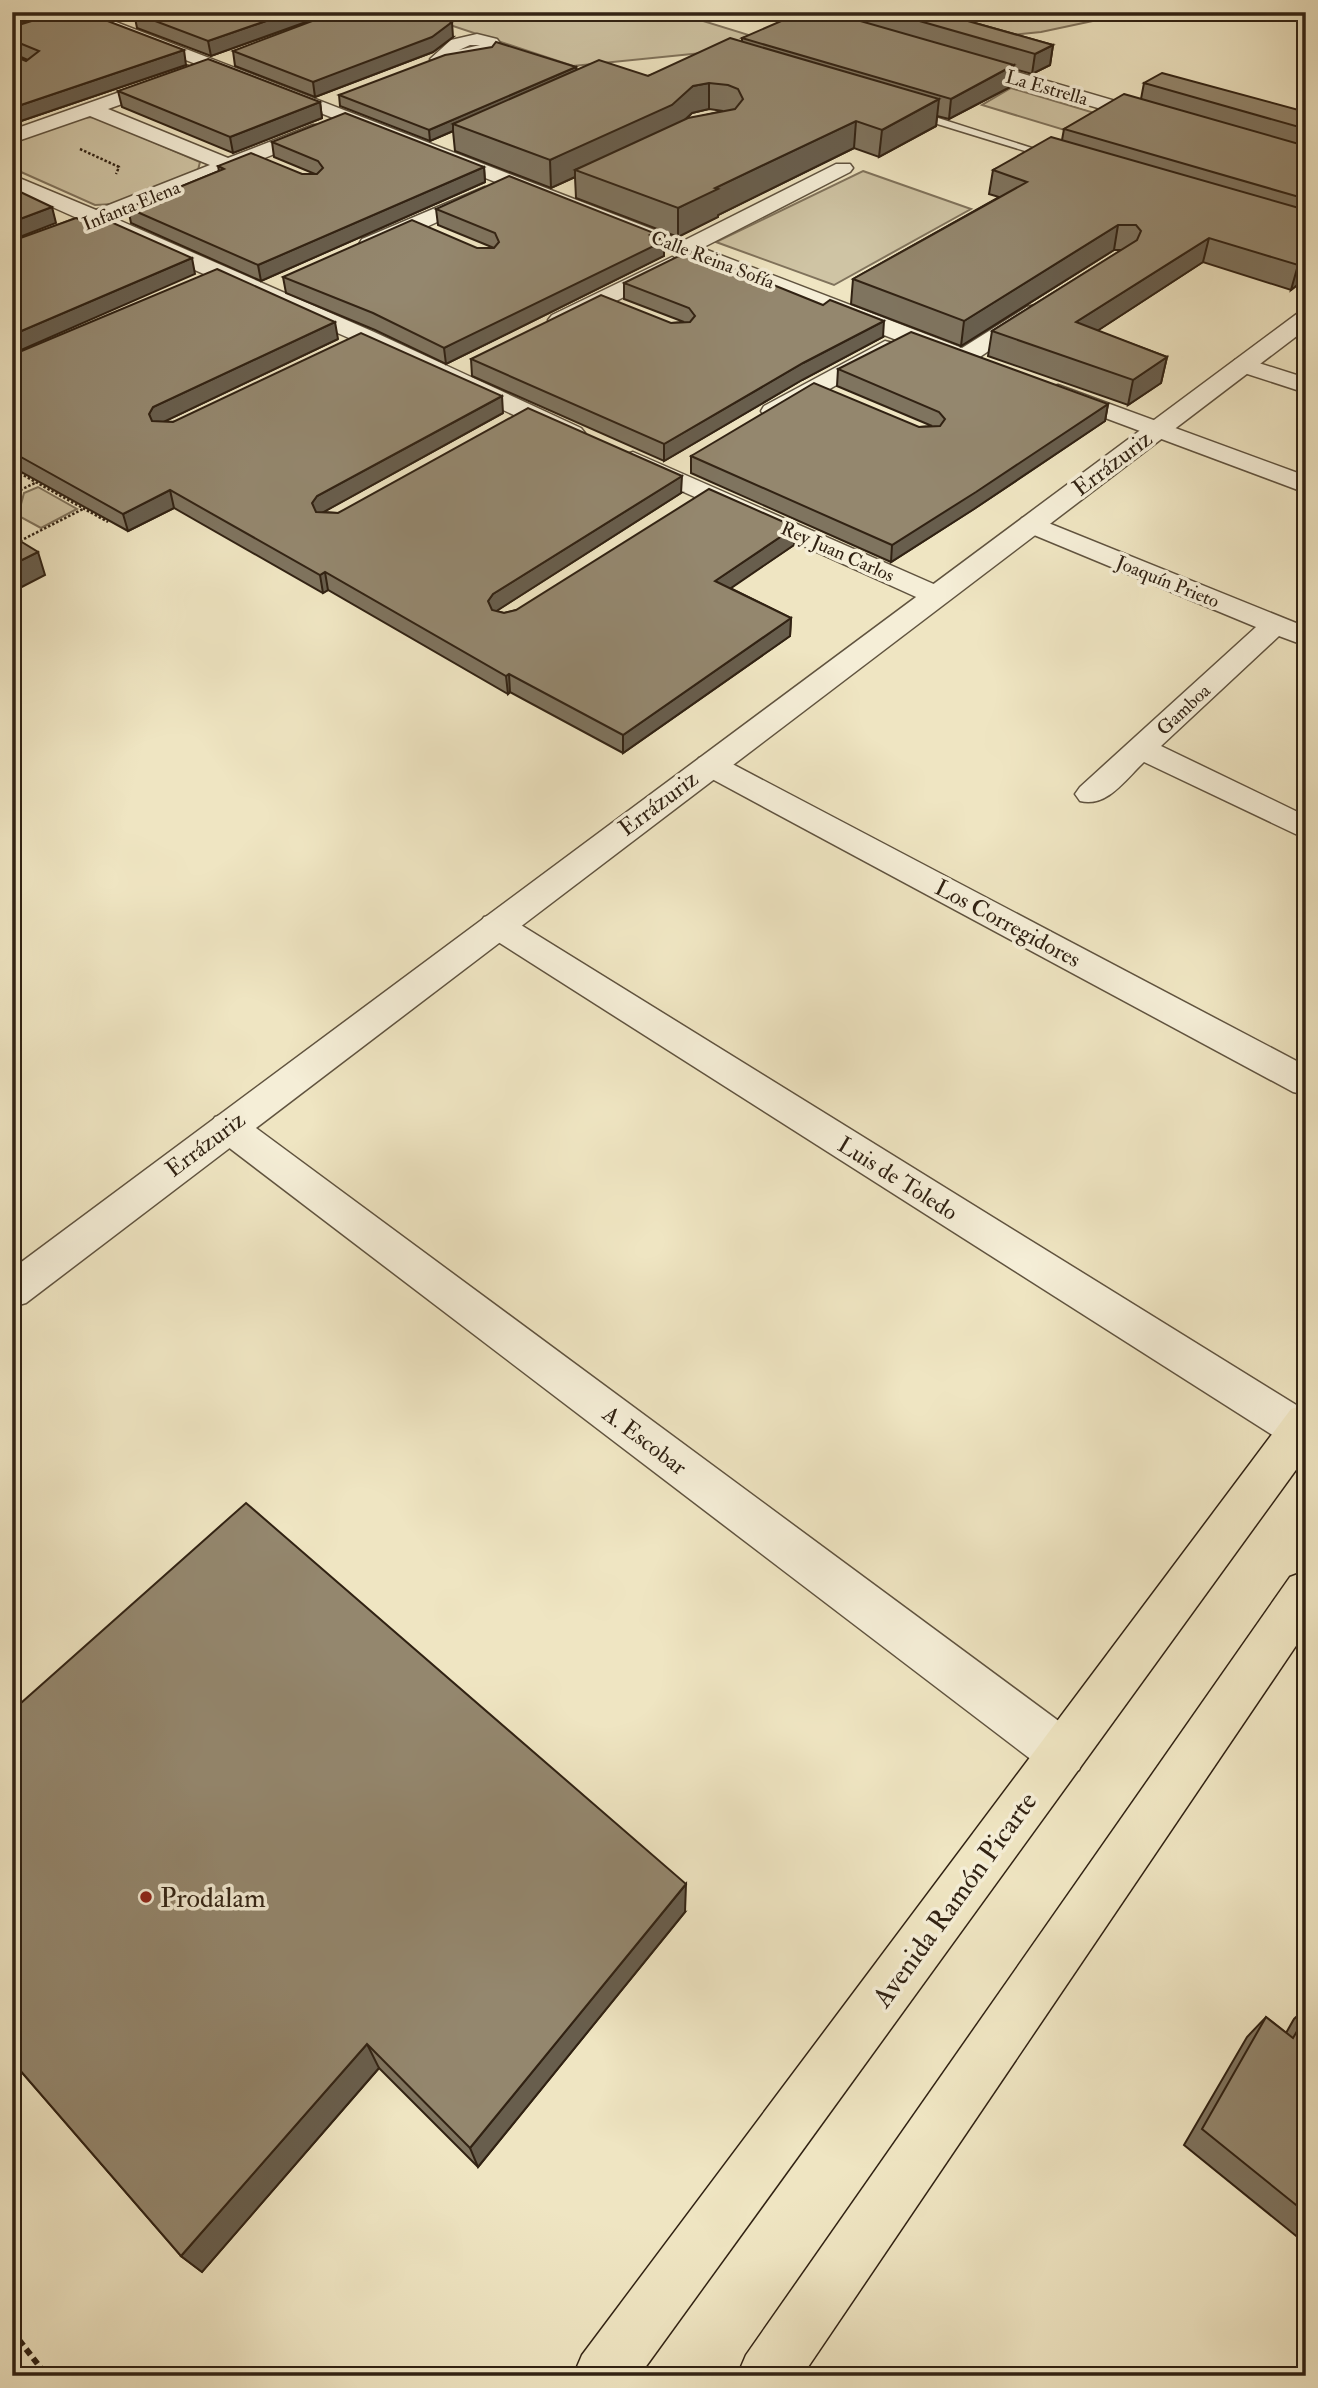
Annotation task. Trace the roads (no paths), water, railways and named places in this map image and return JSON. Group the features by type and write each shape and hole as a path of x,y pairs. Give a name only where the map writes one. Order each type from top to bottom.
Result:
{"highway":[{"name":"Avenida Ramón Picarte","path":"603,2376 1303,1426"},
{"path":"767,2376 1306,1592"}],"street":[{"path":"789,12 869,35"},
{"path":"51,23 75,13"},
{"name":"Calle Reina Sofía","path":"75,13 989,367"},
{"path":"113,28 137,20"},
{"path":"12,137 236,57"},
{"path":"416,68 441,58"},
{"name":"La Estrella","path":"948,58 1173,124"},
{"path":"316,106 341,96"},
{"path":"91,109 229,166"},
{"name":"Infanta Elena","path":"12,251 348,118"},
{"path":"432,150 457,140"},
{"path":"250,157 275,168"},
{"path":"541,329 600,300 843,168"},
{"path":"12,181 264,291 590,441"},
{"path":"351,253 512,181"},
{"path":"554,197 577,187"},
{"path":"414,225 439,235"},
{"path":"196,285 220,274"},
{"path":"264,291 289,280"},
{"path":"823,302 846,288"},
{"path":"600,300 622,309"},
{"path":"963,358 1054,300"},
{"name":"Errázuriz","path":"12,1291 1306,318"},
{"path":"756,421 812,387 909,336"},
{"path":"341,349 366,337"},
{"path":"447,376 470,364"},
{"path":"1243,365 1306,386"},
{"path":"1041,386 1306,485"},
{"path":"812,387 838,398"},
{"path":"504,426 528,413"},
{"name":"Rey Juan Carlos","path":"615,452 665,474 696,499 935,595"},
{"path":"665,474 688,461"},
{"name":"Joaquín Prieto","path":"1031,524 1306,637"},
{"name":"Gamboa","path":"1091,794 1275,625"},
{"path":"1140,748 1306,829"},
{"name":"Los Corregidores","path":"710,765 1306,1082"},
{"name":"Luis de Toledo","path":"496,925 1303,1426"},
{"name":"A. Escobar","path":"228,1127 1062,1753"}],"lane":[{"path":"899,110 1070,161"}],"place":[{"name":"Prodalam","path":"146,1897"}]}
